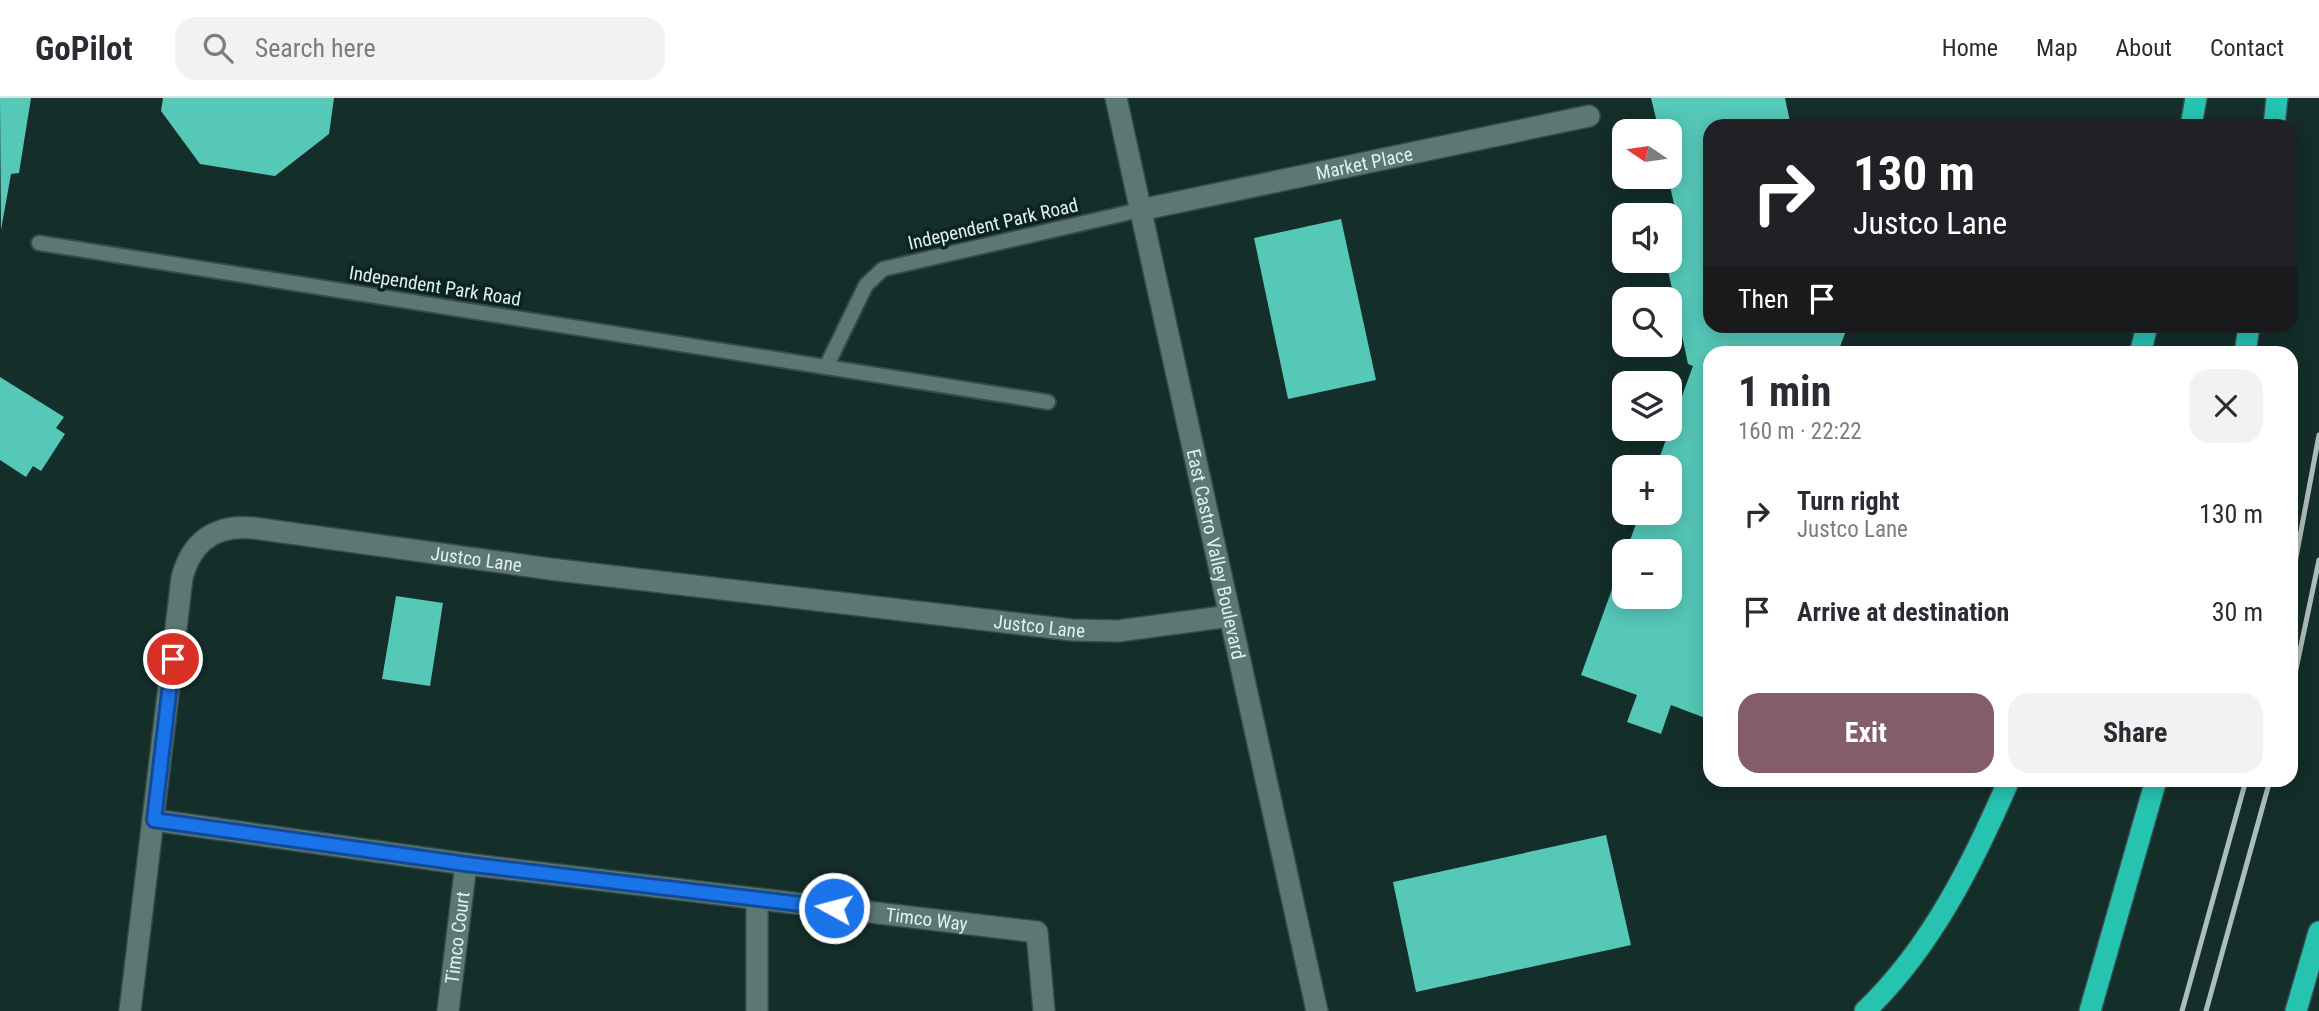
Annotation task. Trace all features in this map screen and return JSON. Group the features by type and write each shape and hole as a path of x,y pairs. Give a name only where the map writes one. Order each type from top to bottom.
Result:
{"highway":[{"path":"2192,119 2196,98"},
{"path":"2275,119 2277,98"},
{"path":"1865,1011 1909,962 1929,933 1967,869 2006,787"},
{"path":"2090,1011 2154,787"},
{"path":"2296,1011 2319,932"}],"street":[{"name":"East Castro Valley Boulevard","path":"1116,98 1317,1011"},
{"name":"Market Place","path":"1140,210 1589,116"},
{"name":"Justco Lane","path":"130,1011 185,567 189,556 204,538 226,527 253,528 550,569 1072,630 1118,631 1230,616"},
{"name":"Timco Way","path":"154,820 466,864 1038,932 1044,1011"},
{"name":"Timco Court","path":"448,1011 466,864"},
{"path":"757,899 757,1011"}],"lane":[{"name":"Independent Park Road","path":"825,367 866,285 883,269 1140,210"},
{"name":"Independent Park Road","path":"39,243 1048,402"}],"building":[{"path":"0,98 31,98 19,173 11,174 1,230"},
{"path":"163,98 334,98 329,134 275,176 200,164 161,111"},
{"path":"1651,98 1785,98 1790,119 1703,119 1703,333 1845,333 1840,346 1703,346 1703,717 1671,705 1661,734 1627,722 1637,695 1581,675 1612,589 1612,609 1682,609 1682,539 1630,539 1636,525 1682,525 1682,455 1660,455 1666,441 1682,441 1682,396 1693,366 1688,364 1682,336 1682,287 1672,287 1669,273 1682,273 1682,203 1674,203 1671,189 1682,189 1682,119 1656,119"},
{"path":"1341,219 1376,380 1288,399 1254,238"},
{"path":"0,377 64,417 56,428 65,434 41,471 33,466 26,477 0,460"},
{"path":"396,596 443,603 430,686 382,679"},
{"path":"1606,835 1631,945 1416,992 1393,882"}],"railway":[{"path":"2298,547 2319,435"},
{"path":"2298,660 2319,560"},
{"path":"2182,1011 2244,787"},
{"path":"2206,1011 2268,787"}],"route":[{"path":"173,659 154,820 466,864 834,908"}]}
